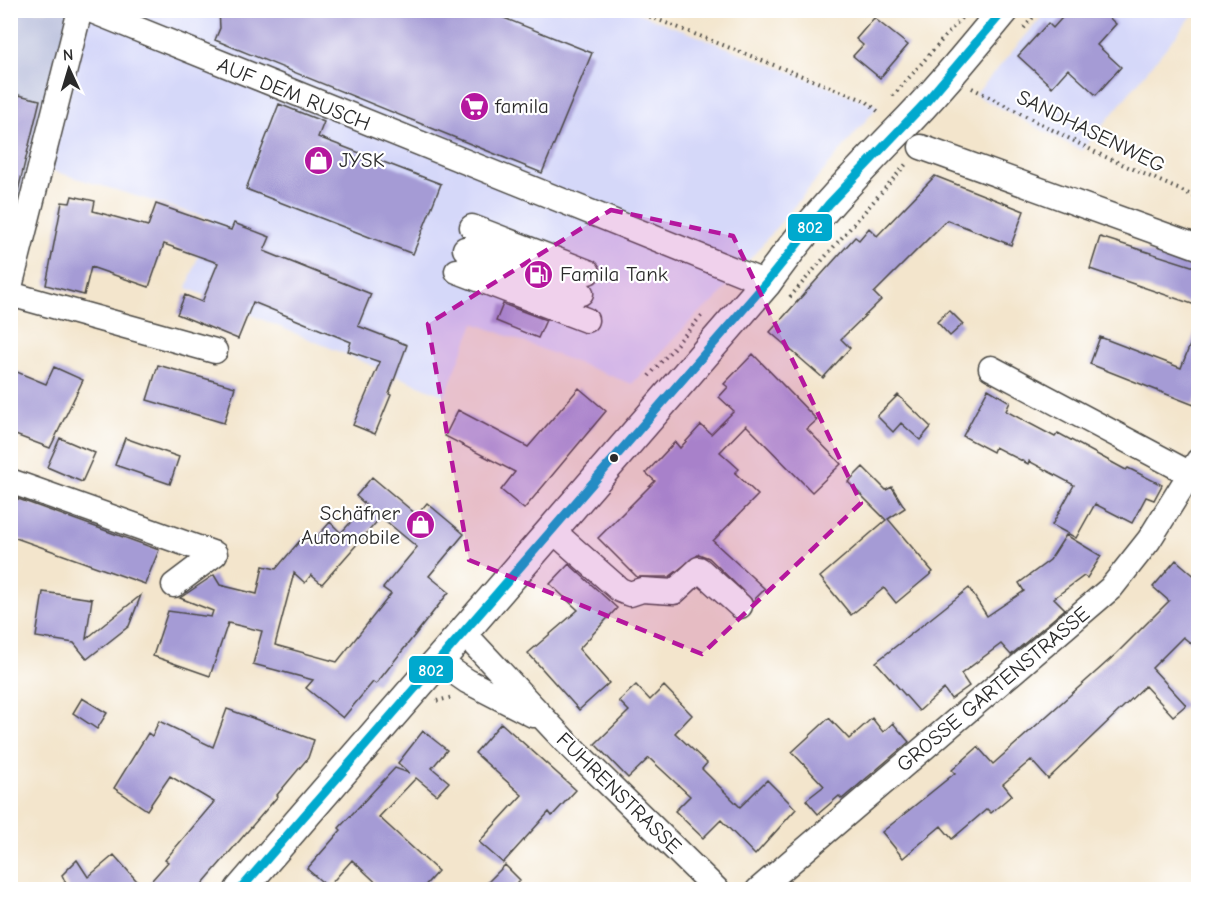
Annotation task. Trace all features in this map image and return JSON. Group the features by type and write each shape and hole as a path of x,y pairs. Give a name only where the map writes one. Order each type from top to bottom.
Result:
{"main road":[{"path":"240,890 438,662 462,631 766,283 797,240 864,164 910,138 1004,10"}],"street":[{"path":"10,287 80,10"},
{"name":"AUF DEM RUSCH","path":"90,10 766,283"},
{"path":"910,138 1198,247"},
{"path":"469,238 585,283"},
{"path":"457,272 586,320"},
{"path":"10,294 215,351"},
{"path":"991,368 1196,471"},
{"name":"GROSSE GARTENSTRASSE","path":"758,890 1111,588 1149,540 1196,471"},
{"path":"10,481 215,554 174,585"},
{"path":"552,530 620,590 630,594 642,590 674,592 699,569 740,606"},
{"name":"FUHRENSTRASSE","path":"462,631 546,722 717,890"},
{"name":"FUHRENSTRASSE","path":"438,662 467,681 546,722"}],"path":[{"path":"633,10 866,101"},
{"name":"SANDHASENWEG","path":"972,88 1096,153 1198,198"}],"highlighted area":[{"path":"611,210 733,236 861,503 702,654 469,560 428,324"}],"shaded area":[{"path":"11,11 80,11 24,216 11,218"},
{"path":"80,11 633,11 878,106 714,302 697,314 632,384 474,323 445,396 187,288 211,219 40,167"},
{"path":"1047,11 1196,11 1082,151 975,95"}],"building":[{"name":"famila","path":"219,10 484,10 592,53 542,173 215,40 220,28"},
{"path":"1069,10 1101,10 1116,24 1097,45 1121,67 1096,95 1068,69 1052,87 1018,56 1048,23 1053,28"},
{"path":"874,18 908,45 880,78 853,56 863,45 856,39"},
{"path":"10,93 40,100 17,195 10,194"},
{"name":"JYSK","path":"279,104 324,122 318,137 441,184 413,254 246,189"},
{"path":"935,176 1024,211 1011,245 947,220 874,293 881,300 841,339 850,348 823,378 770,332 855,237 859,240 869,228 877,236"},
{"path":"72,196 95,201 93,211 148,226 156,204 231,230 234,223 270,237 264,251 371,294 358,326 407,345 389,394 391,395 375,434 353,425 380,362 348,351 351,342 253,302 238,339 177,314 185,295 202,302 218,263 164,244 149,287 91,267 84,295 46,285 62,202 70,203"},
{"path":"1100,237 1198,268 1198,306 1090,269"},
{"path":"503,304 546,320 538,338 496,321"},
{"path":"949,310 963,324 950,336 937,322"},
{"path":"1197,327 1198,394 1194,405 1090,364 1100,337 1181,368"},
{"path":"753,354 817,420 807,429 841,464 812,492 746,425 720,452 739,469 735,473 758,495 713,541 765,589 753,601 709,558 699,554 669,577 637,577 598,538 655,481 646,473 675,442 680,448 701,425 711,434 734,411 719,397 728,387 724,384"},
{"path":"158,365 235,387 224,423 147,400"},
{"path":"54,367 83,380 50,448 10,433 10,369 46,384"},
{"path":"579,388 606,411 524,509 501,490 515,472 445,436 458,410 528,447"},
{"path":"988,389 1010,402 1006,411 1055,437 1058,433 1126,470 1128,468 1162,485 1154,500 1146,497 1132,523 1095,504 1076,538 1052,525 1074,485 1029,461 1028,464 995,447 993,452 963,436"},
{"path":"898,395 931,427 920,440 901,423 893,432 877,416"},
{"path":"60,438 95,453 82,482 47,467"},
{"path":"125,438 179,457 170,484 115,465"},
{"path":"863,467 886,490 892,487 905,508 888,519 933,572 896,603 884,588 851,615 820,577 886,520 848,482"},
{"path":"372,477 417,515 427,503 464,534 429,576 449,592 376,684 373,682 343,718 306,688 313,680 253,664 262,631 228,623 210,676 153,656 168,611 211,617 213,611 180,598 214,575 220,585 257,594 263,566 276,569 303,537 311,544 330,522 341,533 366,505 356,496","holes":["381,517 417,547 383,588 391,594 337,662 275,645 294,573 305,583 311,575 322,584"]},
{"path":"10,496 159,550 145,584 10,536"},
{"path":"1066,535 1101,556 1087,578 1084,576 1054,598 1065,609 1011,655 1001,644 961,674 969,686 951,699 944,689 919,711 876,662 969,588 987,616 1024,591 1019,583 1050,560"},
{"path":"1176,560 1198,579 1198,649 1183,637 1152,668 1186,705 1173,716 1145,686 1048,779 1031,760 1003,784 1012,795 991,813 987,809 952,839 941,826 903,858 882,832 955,773 952,770 978,747 993,764 1116,654 1169,601 1153,587"},
{"path":"569,564 617,608 579,649 609,683 579,710 528,653 578,610 550,584"},
{"path":"43,592 92,599 86,639 141,595 129,626 87,659 74,643 36,637"},
{"path":"636,685 650,700 664,686 692,715 675,733 707,763 702,769 740,807 767,780 796,809 755,855 721,820 703,838 675,811 690,796 649,758 628,778 595,744 629,711 619,701"},
{"path":"82,698 107,713 97,729 73,713"},
{"path":"227,709 314,740 308,758 197,890 69,890 62,875 77,860 88,877 114,855 144,889 168,862 165,860 214,802 170,776 147,810 114,788 148,733 152,736 159,721 213,747"},
{"path":"829,718 849,739 872,718 883,732 893,723 909,742 842,799 839,796 818,814 806,800 824,786 792,752"},
{"path":"501,723 576,790 552,816 549,812 503,863 479,842 522,795 475,753"},
{"path":"423,731 447,750 432,768 449,782 437,795 416,778 379,817 438,871 421,890 384,890 352,860 328,887 307,869 341,830 339,828 395,768 409,773 398,763"},
{"path":"505,865 520,880 510,890 480,890"}],"transit line":[{"name":"802","path":"240,890 766,283 829,204 926,102 1004,10"}],"place":[{"name":"famila","path":"474,106"},
{"name":"JYSK","path":"318,160"},
{"name":"Famila Tank","path":"539,274"},
{"name":"Schäfner Automobile","path":"421,525"}]}
